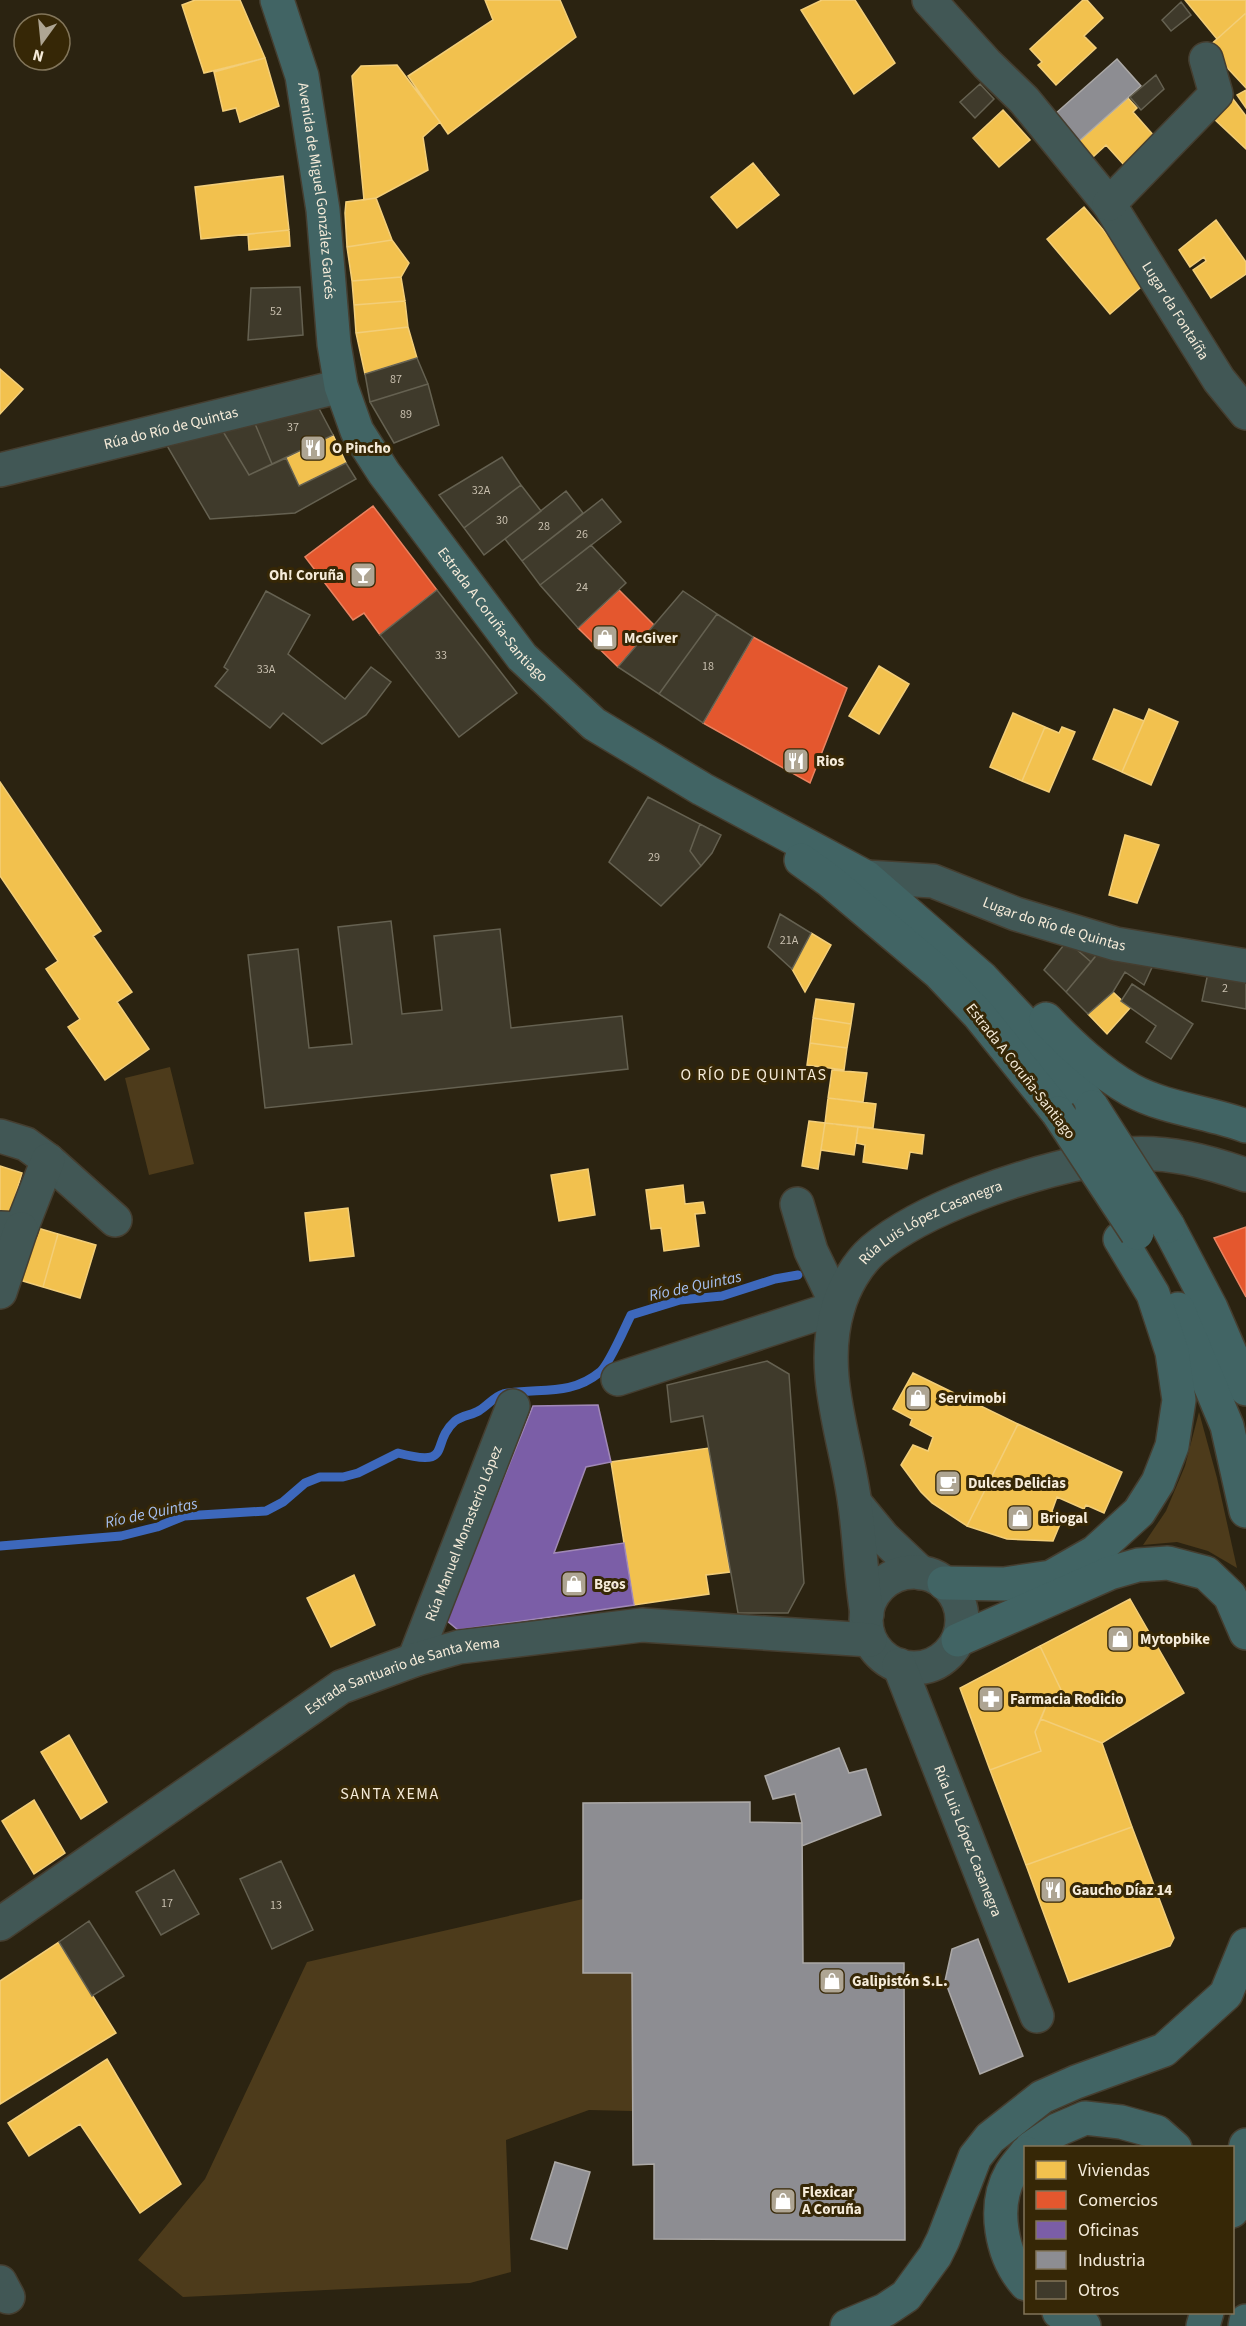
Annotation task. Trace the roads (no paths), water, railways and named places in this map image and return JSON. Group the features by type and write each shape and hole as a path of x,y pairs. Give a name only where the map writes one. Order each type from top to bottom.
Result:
{"highway":[{"name":"Avenida de Miguel González Garcés","path":"277,0 302,76 323,210 334,345 341,386"},
{"name":"Estrada A Coruña-Santiago","path":"341,386 357,431 384,474 522,657 594,723 702,789 866,876 982,978 1042,1042 1092,1107 1168,1226 1211,1308 1246,1389"},
{"name":"Estrada A Coruña-Santiago","path":"702,789 830,881 939,973 978,1014 1053,1117 1128,1236 1170,1290 1227,1426 1246,1511"},
{"path":"866,876 940,926 1002,976 1066,1041 1098,1067 1132,1090 1246,1126"},
{"path":"933,1578 1004,1584 1052,1577 1095,1552 1139,1512 1158,1482 1172,1446 1179,1400 1172,1352 1153,1294 1128,1236"},
{"path":"958,1640 1110,1573 1138,1565 1168,1563 1206,1572 1230,1596 1246,1633"},
{"path":"847,2326 885,2310 906,2296 944,2240 975,2157 990,2138 1042,2097 1164,2050 1226,1994 1246,1945"},
{"path":"1034,2146 1057,2130 1084,2118 1121,2122 1157,2132 1173,2146"},
{"path":"1234,2206 1246,2145"},
{"path":"1024,2156 1010,2174 1000,2209 1004,2242 1018,2276 1024,2282"},
{"path":"1061,2314 1084,2326"},
{"path":"1245,2326 1246,2321"}],"street":[{"name":"Lugar da Fontaíña","path":"929,0 987,64 1024,100 1109,204 1219,380 1246,413"},
{"path":"1109,204 1216,94 1206,59"},
{"name":"Rúa do Río de Quintas","path":"0,470 341,386"},
{"name":"Lugar do Río de Quintas","path":"866,876 933,881 1016,914 1116,944 1246,966"},
{"path":"0,1136 26,1144 48,1160 115,1220"},
{"name":"Rúa Luis López Casanegra","path":"868,1627 855,1503 832,1377 832,1345 838,1307 846,1287 872,1251 948,1206 1066,1166 1125,1154 1170,1154 1207,1161 1246,1175"},
{"path":"0,1292 11,1229 48,1160"},
{"path":"618,1379 838,1307 811,1251 797,1204"},
{"name":"Rúa Manuel Monasterio López","path":"414,1660 513,1406"},
{"name":"Rúa Luis López Casanegra","path":"855,1503 883,1537 955,1595 961,1609 962,1625 958,1640"},
{"path":"933,1578 906,1573 892,1578 880,1587 871,1599 868,1627 878,1651 899,1665 920,1667 939,1661 950,1652 958,1640"},
{"name":"Estrada Santuario de Santa Xema","path":"0,1924 341,1687 414,1660 459,1647 642,1624 868,1627"},
{"name":"Rúa Luis López Casanegra","path":"899,1665 1037,2016"}],"waterway":[{"name":"Río de Quintas","path":"0,1546 121,1536 157,1527 184,1516 266,1511 283,1502 305,1483 320,1477 343,1477 358,1473 398,1453 427,1458 434,1456 447,1430 455,1421 477,1412 500,1395 565,1388 589,1380 604,1368 631,1315 680,1300 722,1296 775,1279 798,1275"}],"place":[{"name":"O Pincho","path":"313,448"},
{"name":"Oh! Coruña","path":"363,575"},
{"name":"McGiver","path":"605,638"},
{"name":"Rios","path":"796,761"},
{"name":"Servimobi","path":"918,1398"},
{"name":"Dulces Delicias","path":"948,1483"},
{"name":"Briogal","path":"1020,1518"},
{"name":"Bgos","path":"574,1584"},
{"name":"Mytopbike","path":"1120,1639"},
{"name":"Farmacia Rodicio","path":"991,1699"},
{"name":"Gaucho Díaz 14","path":"1053,1890"},
{"name":"Galipistón S.L.","path":"832,1981"},
{"name":"Flexicar A Coruña","path":"783,2201"}],"district":[{"name":"O RÍO DE QUINTAS","path":"754,1074"},
{"name":"SANTA XEMA","path":"390,1793"}]}
